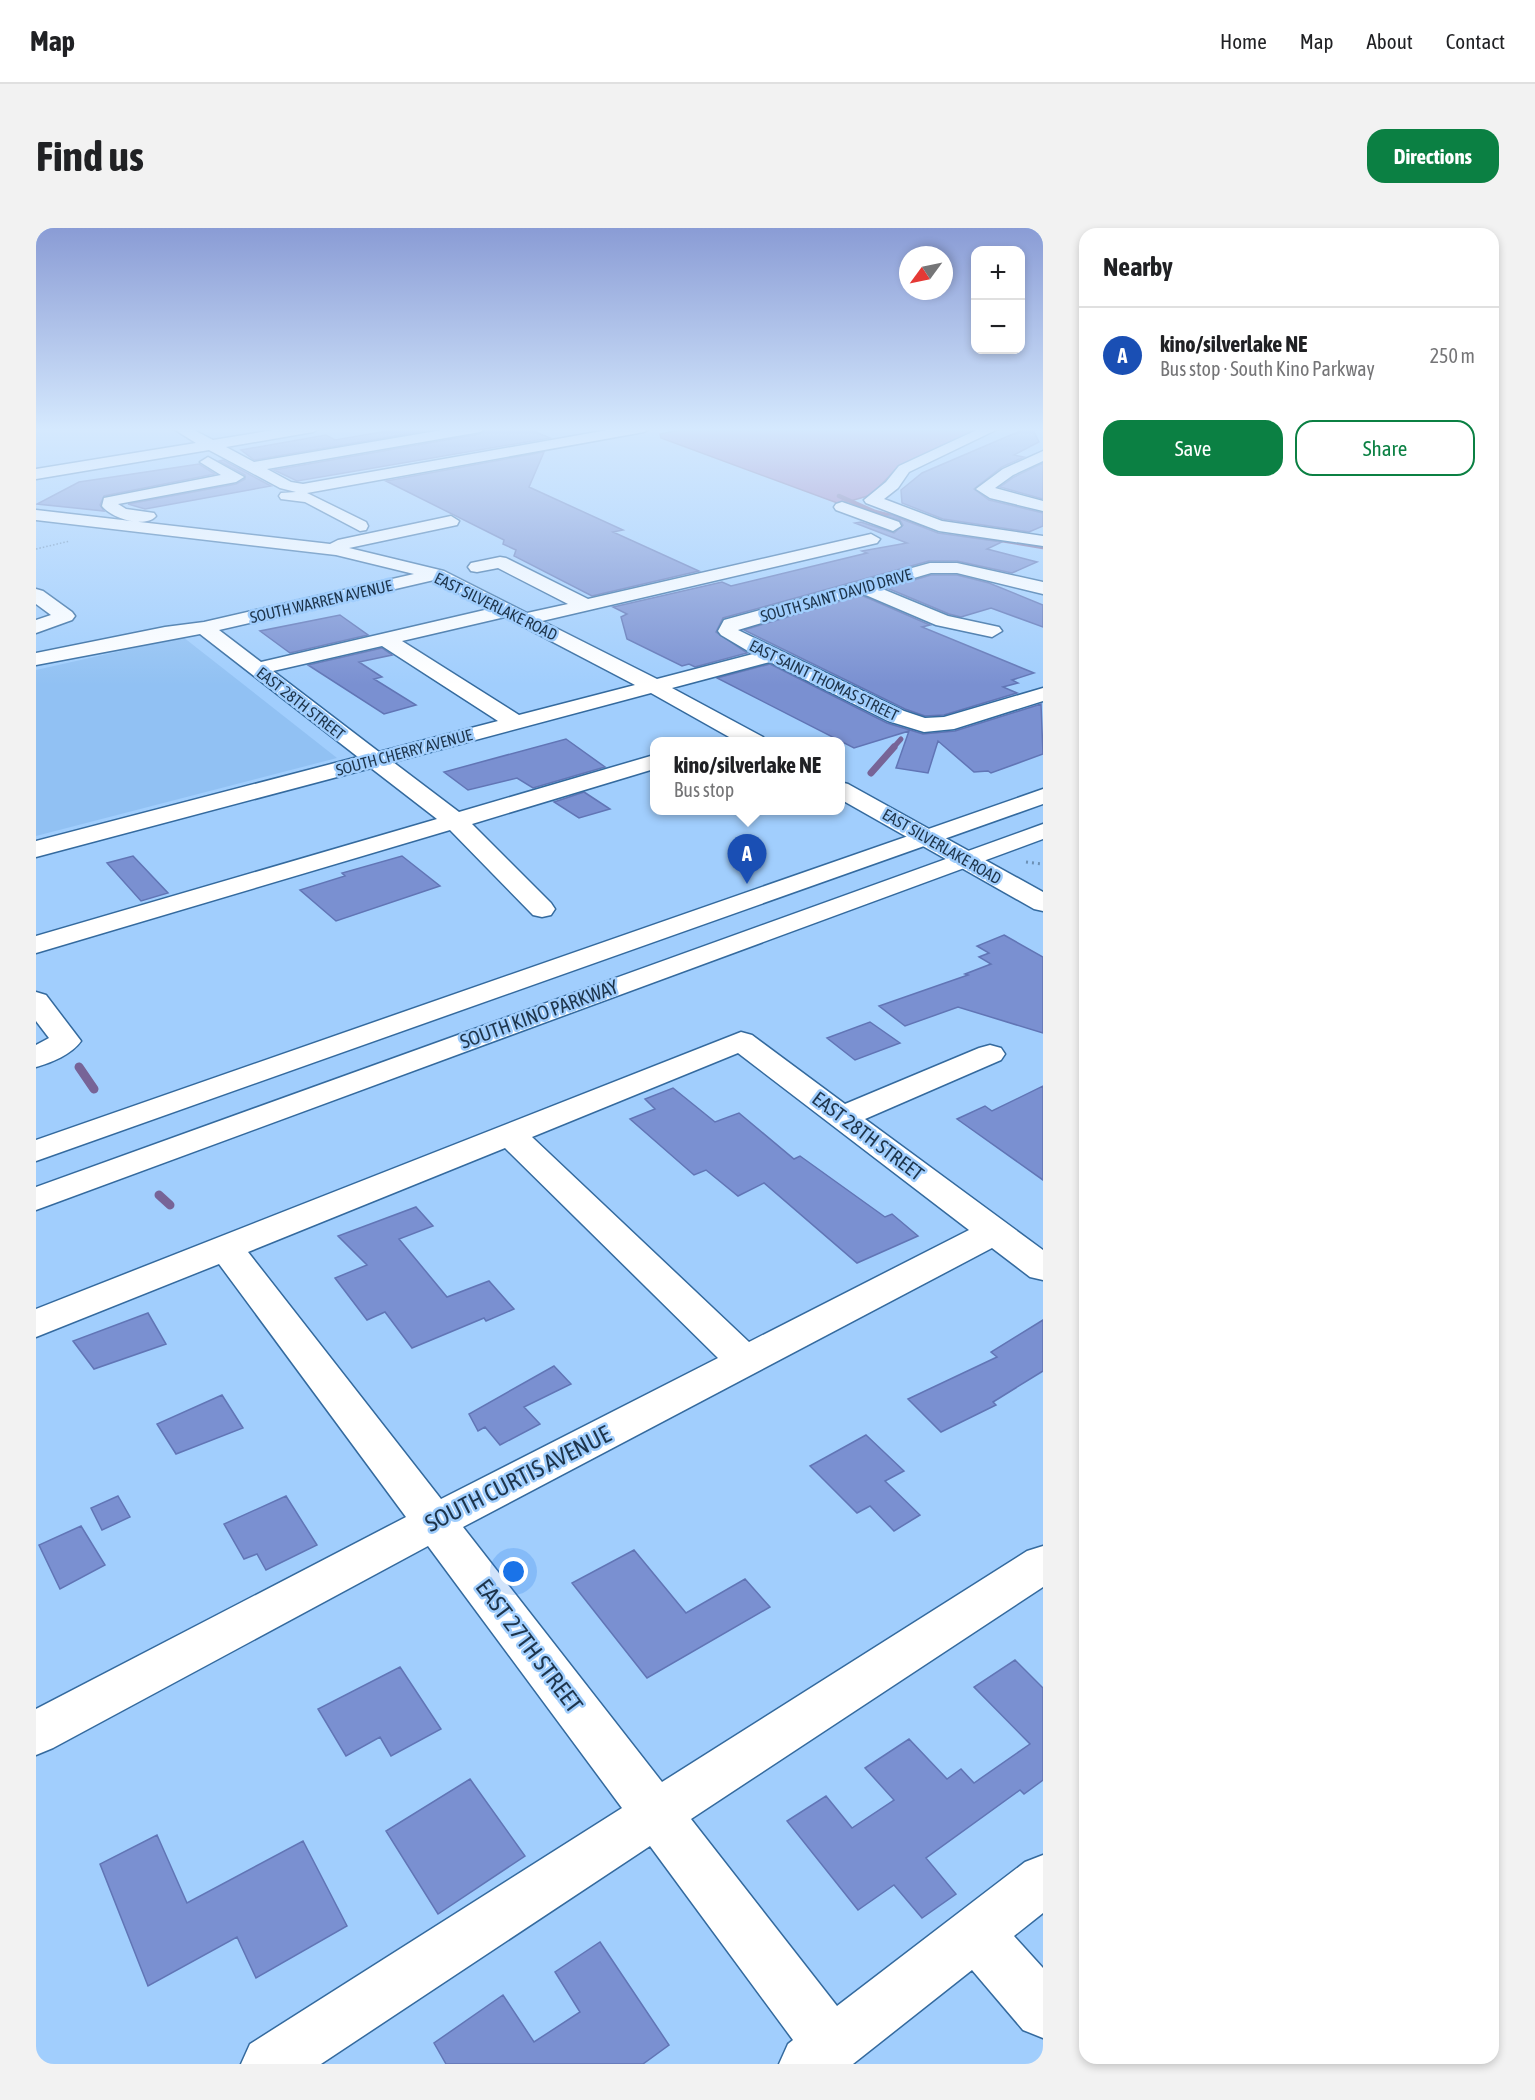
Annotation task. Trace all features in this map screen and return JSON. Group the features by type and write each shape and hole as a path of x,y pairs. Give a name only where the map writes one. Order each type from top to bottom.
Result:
{"street":[{"path":"127,514 153,517 138,527"},
{"path":"338,514 360,526"},
{"path":"862,514 905,528 1043,551"},
{"path":"907,514 939,525 1043,541"},
{"name":"EAST SILVERLAKE ROAD","path":"36,515 138,527 304,541 328,549 438,575 654,686 737,737"},
{"path":"328,549 347,542 451,521"},
{"path":"257,669 385,639 585,605 871,539"},
{"path":"477,567 500,562 585,605"},
{"name":"SOUTH SAINT DAVID DRIVE","path":"721,630 731,624 930,568 948,567 1034,586"},
{"name":"SOUTH WARREN AVENUE","path":"36,659 165,633 204,628 438,575"},
{"path":"1034,586 1043,576"},
{"path":"460,585 497,577"},
{"path":"865,588 943,621 992,632"},
{"path":"36,595 65,616 36,627"},
{"name":"EAST 28TH STREET","path":"204,628 455,821 542,909"},
{"name":"EAST SAINT THOMAS STREET","path":"721,630 896,716 924,726 946,724 1043,694"},
{"path":"385,639 515,722"},
{"name":"SOUTH CHERRY AVENUE","path":"36,849 772,655"},
{"path":"36,945 650,763"},
{"name":"EAST SILVERLAKE ROAD","path":"845,792 1043,903"},
{"name":"SOUTH KINO PARKWAY","path":"36,1151 1043,796"},
{"name":"SOUTH KINO PARKWAY","path":"36,1199 1043,831"},
{"path":"36,1001 66,1041 36,1058"},
{"name":"EAST 28TH STREET","path":"509,1133 741,1041 1043,1268"},
{"path":"842,1117 990,1054"},
{"path":"36,1324 509,1133 745,1362"},
{"name":"SOUTH CURTIS AVENUE","path":"36,1733 435,1522 998,1235"},
{"name":"EAST 27TH STREET","path":"225,1246 657,1814 820,2055"},
{"path":"270,2064 1043,1564"},
{"path":"820,2055 1043,1880"},
{"path":"975,1932 1043,2010"}],"path":[{"path":"1020,861 1043,864"}],"shaded area":[{"path":"183,637 337,758 36,836 36,670"}],"building":[{"path":"451,514 587,514 623,530 613,532 699,571 592,596 514,556 516,550 503,544 504,540"},
{"path":"929,514 1043,514 1043,526 1029,532 943,519"},
{"path":"891,515 938,533 1002,542 987,549 1037,562 1012,573 957,561 929,561 723,618 716,632 747,653 695,667 689,664 682,666 627,639 621,617 627,614 613,607 722,582 731,586 867,553 862,551 907,543 855,523 861,522 894,533 903,525 900,520 888,516"},
{"path":"931,575 957,575 989,583 1043,605 1043,627 991,608 961,617 949,614 887,588"},
{"path":"861,595 930,625 922,627 1034,673 1012,680 1018,683 1003,687 1017,693 944,715 925,716 905,709 744,630"},
{"path":"340,615 368,635 290,653 260,631"},
{"path":"382,648 392,655 359,662 382,677 374,679 416,705 384,714 308,665"},
{"path":"770,664 887,723 923,734 955,731 1041,704 1043,754 991,773 988,771 974,772 938,741 928,773 896,768 909,731 854,748 845,743 845,737 832,737 717,678"},
{"path":"566,739 605,767 533,788 517,778 468,790 444,772"},
{"path":"584,792 610,809 579,818 554,802"},
{"path":"133,856 168,893 141,901 107,863"},
{"path":"402,856 440,886 336,921 300,890 345,876 342,873"},
{"path":"1004,935 1043,957 1043,1033 958,1007 905,1026 879,1006 968,975 965,974 991,964 979,957 989,953 977,946"},
{"path":"870,1022 900,1043 855,1060 827,1038"},
{"path":"1043,1086 1043,1180 957,1119 985,1106 992,1111"},
{"path":"673,1088 715,1122 739,1113 794,1159 800,1156 885,1217 892,1214 918,1236 857,1263 764,1183 738,1196 706,1170 694,1175 630,1119 655,1109 645,1099"},
{"path":"416,1207 433,1226 399,1239 447,1297 489,1281 514,1309 486,1321 484,1318 412,1348 385,1312 367,1320 335,1278 367,1265 338,1236"},
{"path":"148,1313 166,1344 94,1369 73,1341"},
{"path":"1043,1320 1043,1371 993,1402 996,1405 941,1432 908,1399 997,1357 991,1352"},
{"path":"554,1366 571,1384 524,1407 540,1424 500,1445 485,1427 478,1431 469,1414"},
{"path":"222,1395 243,1428 176,1454 157,1424"},
{"path":"866,1435 904,1471 885,1481 920,1515 894,1531 870,1506 857,1513 810,1466"},
{"path":"118,1496 130,1517 102,1530 91,1508"},
{"path":"286,1496 317,1545 266,1570 257,1554 244,1559 224,1524"},
{"path":"81,1526 105,1565 60,1589 39,1545"},
{"path":"634,1550 686,1613 745,1579 770,1607 647,1678 572,1583"},
{"path":"1015,1660 1043,1688 1043,1780 1024,1794 1020,1790 926,1858 956,1894 922,1918 894,1885 858,1910 787,1821 826,1796 852,1828 894,1800 865,1768 909,1739 947,1779 961,1769 974,1783 1030,1744 974,1687"},
{"path":"400,1667 441,1729 391,1756 380,1737 346,1756 318,1709"},
{"path":"470,1779 525,1856 438,1914 386,1831"},
{"path":"157,1835 187,1903 303,1841 347,1926 256,1978 237,1937 148,1986 100,1864"},
{"path":"600,1942 669,2045 643,2064 446,2064 434,2043 503,1995 534,2042 580,2012 555,1972"}],"waterway":[{"path":"882,514 937,528"},
{"path":"995,539 1043,547"},
{"path":"893,748 901,739"},
{"path":"871,773 894,747"},
{"path":"79,1067 94,1089"},
{"path":"159,1195 170,1205"}],"place":[{"name":"kino/silverlake NE","path":"747,884"}]}
